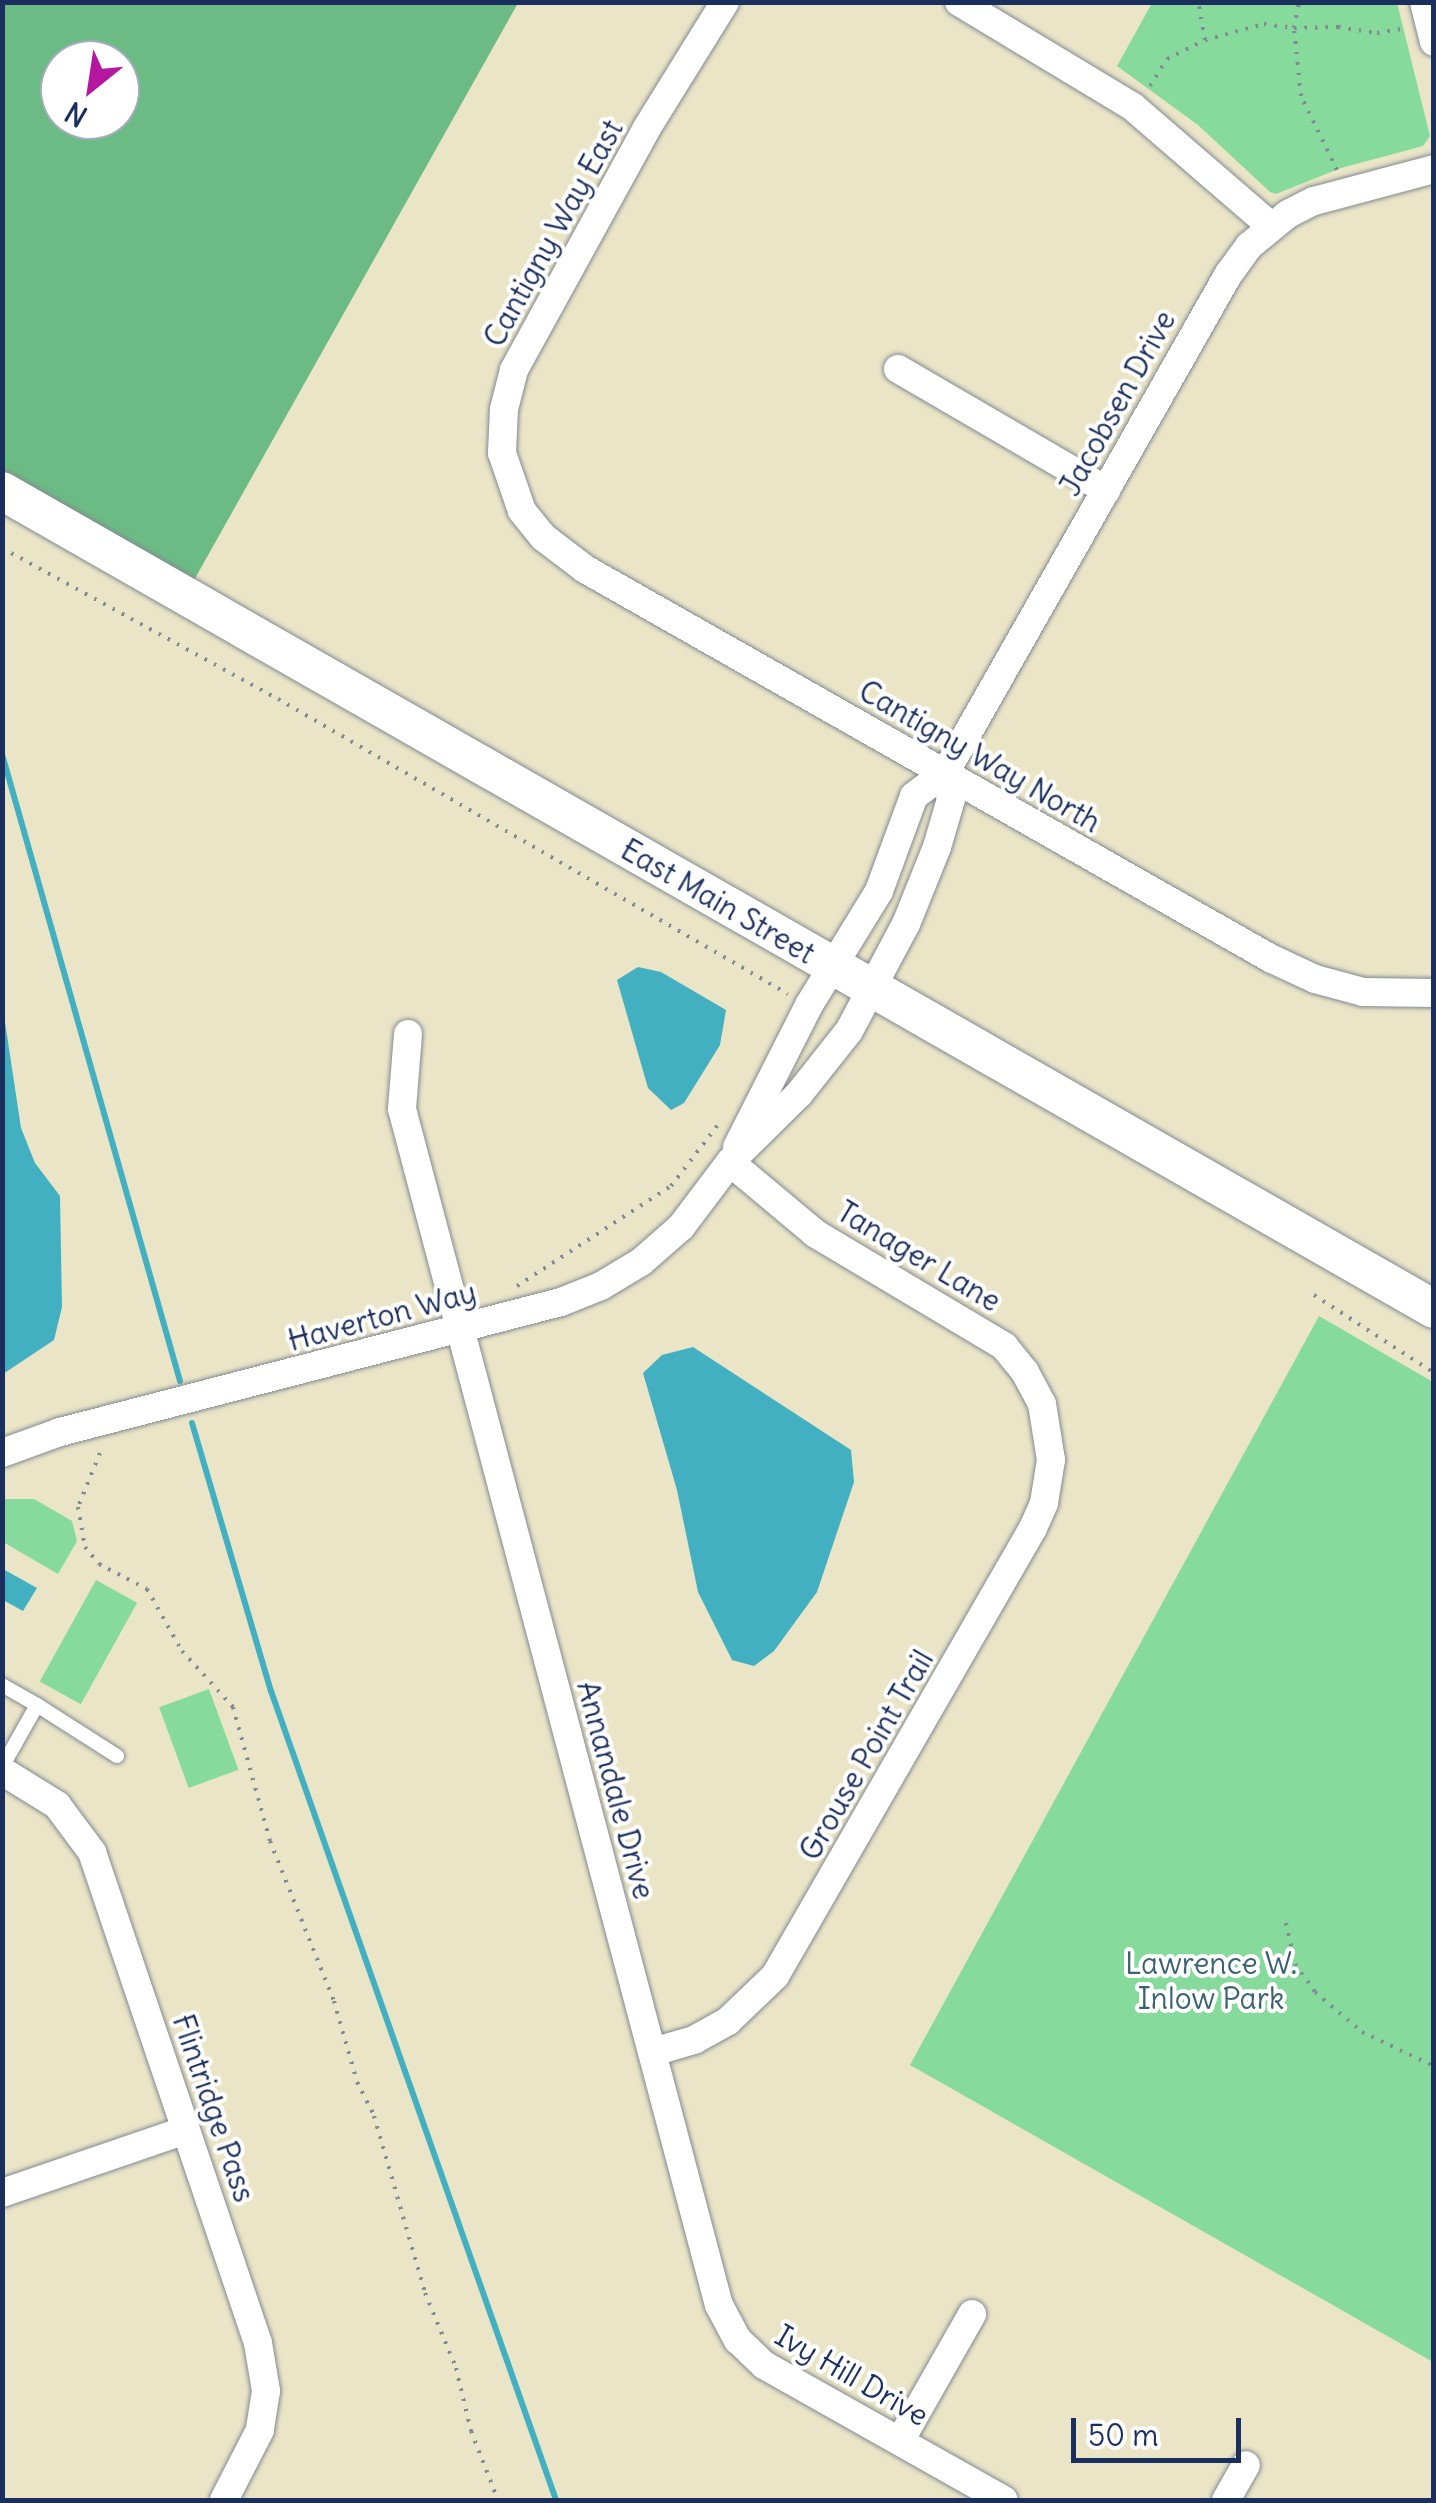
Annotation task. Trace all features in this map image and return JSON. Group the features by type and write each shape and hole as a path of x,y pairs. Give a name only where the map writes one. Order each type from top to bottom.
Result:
{"main road":[{"name":"East Main Street","path":"2,491 1434,1310"}],"street":[{"name":"Cantigny Way East","path":"522,510 502,453 504,409 514,370 647,128 725,2"},
{"path":"959,2 1133,107 1271,226"},
{"path":"1424,2 1434,42"},
{"name":"Jacobsen Drive","path":"833,968 879,891 914,796 945,773 1228,275 1271,226 1314,201 1434,169"},
{"path":"898,369 1106,490"},
{"name":"Cantigny Way North","path":"522,510 543,537 585,569 1292,969 1363,992 1434,993"},
{"path":"872,989 914,905 948,816 951,799 945,773"},
{"name":"Haverton Way","path":"730,1162 761,1094 833,968"},
{"name":"Haverton Way","path":"2,1453 60,1432 561,1302 621,1275 680,1227 730,1162 809,1081 850,1031 872,989"},
{"name":"Annandale Drive","path":"408,1034 402,1109 653,2052 706,2268"},
{"name":"Tanager Lane","path":"730,1162 816,1234 1004,1346 1026,1372 1048,1426"},
{"name":"Grouse Point Trail","path":"653,2052 694,2040 728,2021 759,1996 785,1960 1032,1528 1049,1478 1048,1426"},
{"name":"Flintridge Pass","path":"2,1769 56,1805 87,1840 265,2373 260,2430 224,2500"},
{"path":"2,2193 186,2130"},
{"name":"Ivy Hill Drive","path":"706,2268 731,2330 753,2356 1004,2500"},
{"path":"900,2441 972,2314"},
{"path":"1226,2500 1246,2465"}],"lane":[{"path":"2,1685 117,1756"},
{"path":"2,1769 37,1704"}],"path":[{"path":"1198,2 1205,40"},
{"path":"1299,2 1294,28 1301,96 1338,172"},
{"path":"1148,90 1167,58 1205,40 1264,24 1338,27 1365,33 1406,28"},
{"path":"2,548 278,699 788,993 783,1004"},
{"path":"509,1290 671,1186 718,1124"},
{"path":"1314,1295 1434,1373"},
{"path":"100,1452 78,1507 86,1547 95,1562 147,1588 182,1651 233,1707 270,1841 374,2116 425,2293 456,2368 471,2430 498,2500"},
{"path":"1286,1924 1290,1951 1315,1992 1362,2032 1434,2066"}],"green space":[{"path":"3,3 518,3 193,582 3,475"},
{"path":"1152,3 1397,3 1430,136 1423,146 1341,168 1276,194 1270,192 1198,125 1117,66"},
{"name":"Lawrence W. Inlow Park","path":"1319,1316 1433,1382 1433,2362 910,2065"},
{"path":"3,1499 34,1499 72,1521 77,1541 58,1574 3,1542"},
{"path":"96,1580 137,1603 81,1704 40,1681"},
{"path":"209,1689 238,1770 189,1788 159,1707"}],"water":[{"path":"638,967 661,972 726,1010 720,1045 684,1103 671,1110 648,1088 617,980"},
{"path":"2,1002 21,1128 35,1163 60,1196 62,1307 54,1340 3,1374"},
{"path":"693,1347 851,1450 854,1482 817,1592 774,1651 754,1666 732,1660 698,1592 677,1490 643,1373 662,1355"},
{"path":"3,1569 37,1588 23,1611 3,1600"}],"waterway":[{"path":"2,754 180,1381"},
{"path":"192,1423 271,1691 556,2500"}]}
